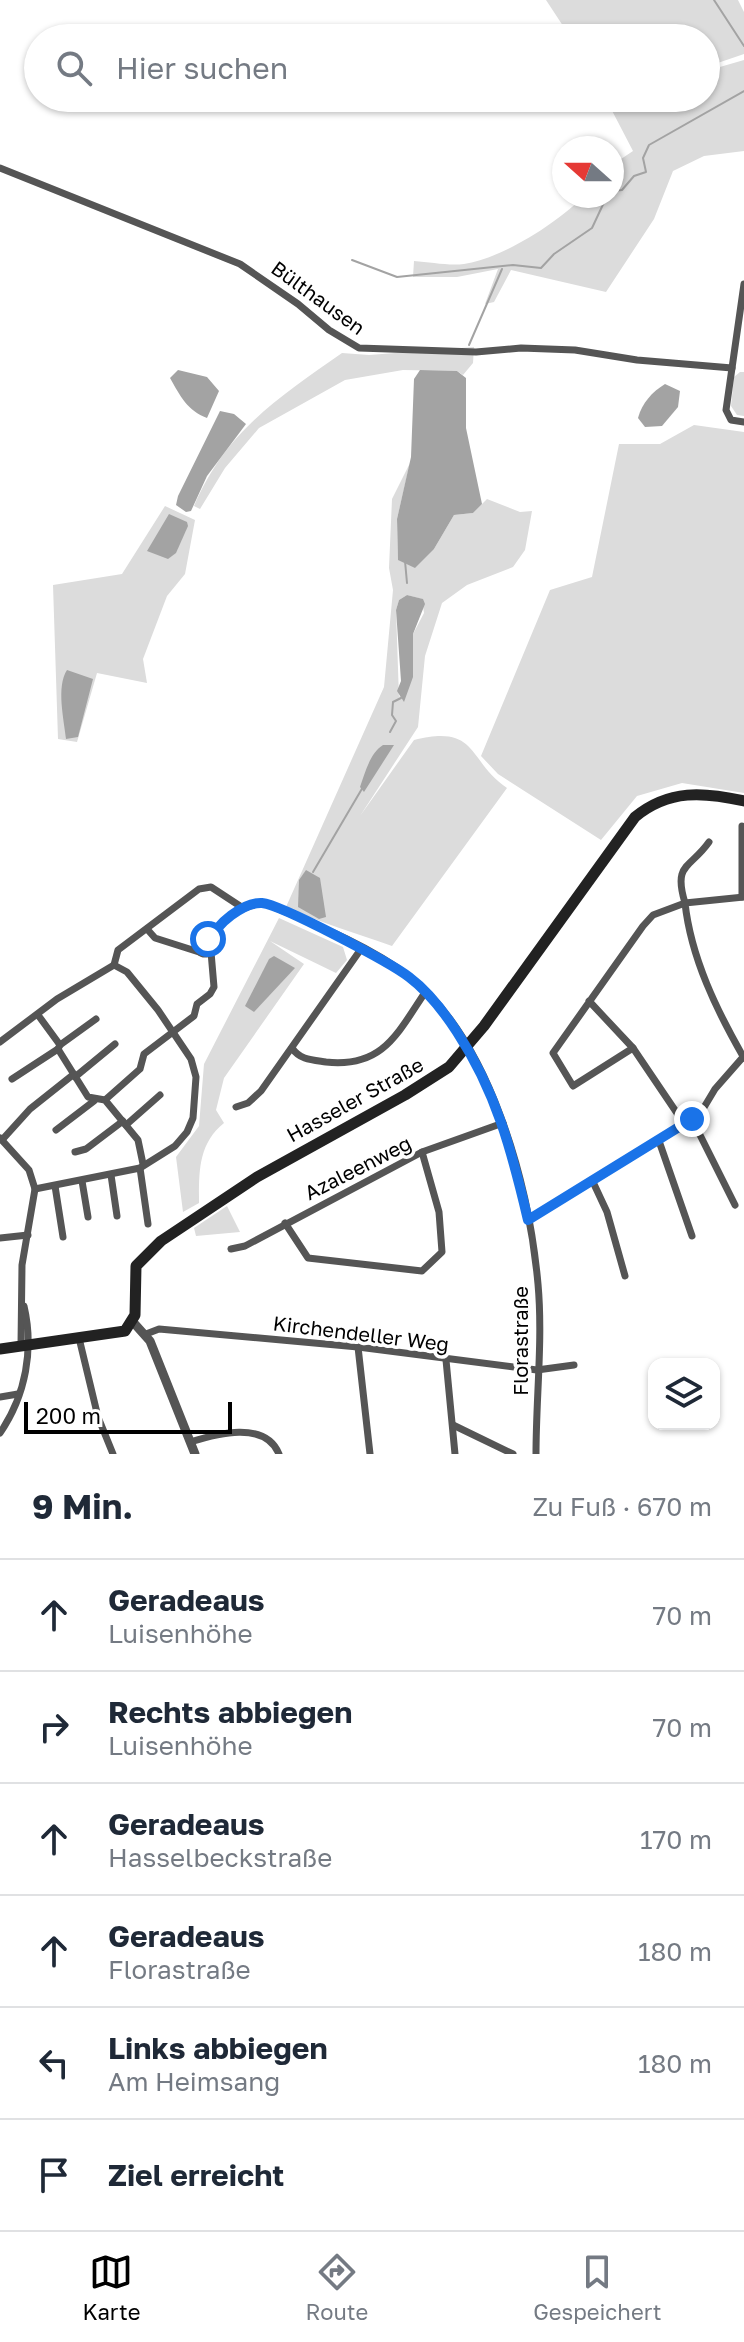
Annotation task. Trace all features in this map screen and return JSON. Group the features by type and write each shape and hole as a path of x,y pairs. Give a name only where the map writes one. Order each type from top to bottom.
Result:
{"main road":[{"name":"Hasseler Straße","path":"133,1322 136,1266 161,1241 296,1153 438,1075 466,1049 635,817 656,802 678,796 711,794 744,801"},
{"path":"0,1349 119,1334 133,1322"}],"street":[{"name":"Bülthausen","path":"0,168 240,264 298,304 329,330 359,348 476,352 521,348 575,350 637,360 732,368"},
{"path":"744,284 726,414 731,420 744,422"},
{"path":"633,1048 573,1086 553,1053 653,915 685,903 743,897 742,826"},
{"path":"528,1220 688,1122 744,1058 710,992 696,953 680,886 681,871 709,842"},
{"path":"0,1042 57,999 114,965 118,950 199,889 211,887 243,908 213,932 214,987 197,1004 194,1016 144,1054 140,1069 105,1100 94,1101 56,1130"},
{"name":"Florastraße","path":"243,908 264,903 396,967 426,991 487,1081 503,1123 528,1220 538,1283 536,1454"},
{"path":"147,929 155,938 199,952 211,952"},
{"path":"199,952 199,941 211,941"},
{"path":"236,1107 248,1103 261,1091 361,949"},
{"path":"35,1189 142,1166 162,1157 175,1146 187,1132 193,1118 196,1077 191,1059 127,972 114,965"},
{"path":"292,1048 302,1058 328,1062 354,1063 373,1057 392,1041 426,991"},
{"path":"589,1001 633,1048 716,1161 735,1205"},
{"path":"38,1015 74,1075 94,1101"},
{"path":"12,1079 96,1019"},
{"path":"0,1433 18,1394 26,1345 22,1297 35,1189 29,1170 1,1139 30,1109 115,1044"},
{"path":"75,1152 86,1149 160,1095"},
{"path":"105,1100 138,1140 148,1224"},
{"name":"Azaleenweg","path":"231,1249 245,1246 422,1152 503,1123"},
{"path":"659,1141 692,1236"},
{"path":"285,1223 308,1258 422,1271 442,1252 439,1212 422,1152"},
{"path":"111,1175 117,1216"},
{"path":"82,1181 88,1217"},
{"path":"593,1182 607,1212 625,1276"},
{"path":"55,1186 63,1237"},
{"path":"0,1238 28,1235"},
{"path":"133,1322 148,1333 195,1454"},
{"name":"Kirchendeller Weg","path":"148,1333 159,1329 358,1347 537,1370 574,1365"},
{"path":"79,1338 98,1417 113,1454"},
{"path":"358,1347 370,1454"},
{"path":"446,1360 455,1454"},
{"path":"0,1397 18,1394"},
{"path":"453,1425 513,1454"},
{"path":"190,1442 224,1432 250,1433 269,1441 279,1454"}],"shaded area":[{"path":"546,0 738,0 744,12 744,54 720,62 720,24 562,24"},
{"path":"744,60 744,151 704,156 673,171 654,219 606,292 511,270 494,302 485,304 498,269 457,277 413,277 414,261 464,264 495,255 528,238 570,208 624,208 624,157 633,151 613,112 720,112 720,67"},
{"path":"474,347 473,363 463,375 457,371 403,370 345,380 259,428 225,468 200,509 194,506 207,480 238,436 275,401 342,353 369,355"},
{"path":"178,370 207,377 219,391 207,418 190,407 177,391 170,378"},
{"path":"420,370 457,371 466,378 466,428 482,504 473,513 454,515 434,549 415,568 398,560 397,519 411,457 414,379"},
{"path":"744,372 744,416 737,415 731,406 734,377"},
{"path":"665,384 680,391 678,407 662,426 645,427 638,418 642,407"},
{"path":"220,411 234,414 246,424 207,476 191,511 186,512 176,505 178,496"},
{"path":"694,425 744,432 744,793 682,783 637,796 601,840 498,774 481,756 550,590 592,577 619,444 660,444"},
{"path":"410,463 397,519 398,560 434,549 454,515 473,513 487,499 520,512 532,511 525,550 513,567 467,585 442,603 425,656 418,727 360,816 414,740 435,736 461,741 507,788 392,946 286,907 384,687 393,590 389,568 392,499","holes":["407,595 422,599 424,613 413,634 399,698 396,610 399,600"]},
{"path":"165,506 195,520 185,574 167,596 143,659 147,683 97,673 77,742 58,739 53,585 122,574"},
{"path":"169,514 187,522 188,526 176,553 168,559 147,551"},
{"path":"407,595 423,599 425,604 413,634 413,677 404,702 397,691 401,681 396,610 399,600"},
{"path":"67,670 93,679 78,737 66,739 61,694"},
{"path":"383,745 394,745 364,792 360,787 366,770"},
{"path":"306,870 320,878 326,917 319,919 298,907 299,880"},
{"path":"279,918 343,947 347,960 336,973 270,941 304,964 224,1078 216,1110 224,1123 215,1131 205,1149 200,1170 199,1203 183,1212 176,1157 199,1126 204,1064"},
{"path":"274,956 295,968 254,1012 245,1006 269,959"},
{"path":"227,1206 240,1232 196,1236 194,1228"}],"waterway":[{"path":"714,0 744,46"},
{"path":"720,105 744,91"},
{"path":"624,188 634,176 646,172 643,158 649,145 707,112"},
{"path":"352,260 397,277 513,265 541,268 554,254 592,228 601,208"},
{"path":"469,345 502,269"},
{"path":"405,561 407,583"},
{"path":"390,732 396,721 392,715 393,702 401,698"},
{"path":"313,872 363,787"}],"route":[{"path":"208,939 211,941 213,932 243,908 264,903 373,954 396,967 426,991 457,1032 487,1081 516,1167 528,1220 692,1119"}]}
